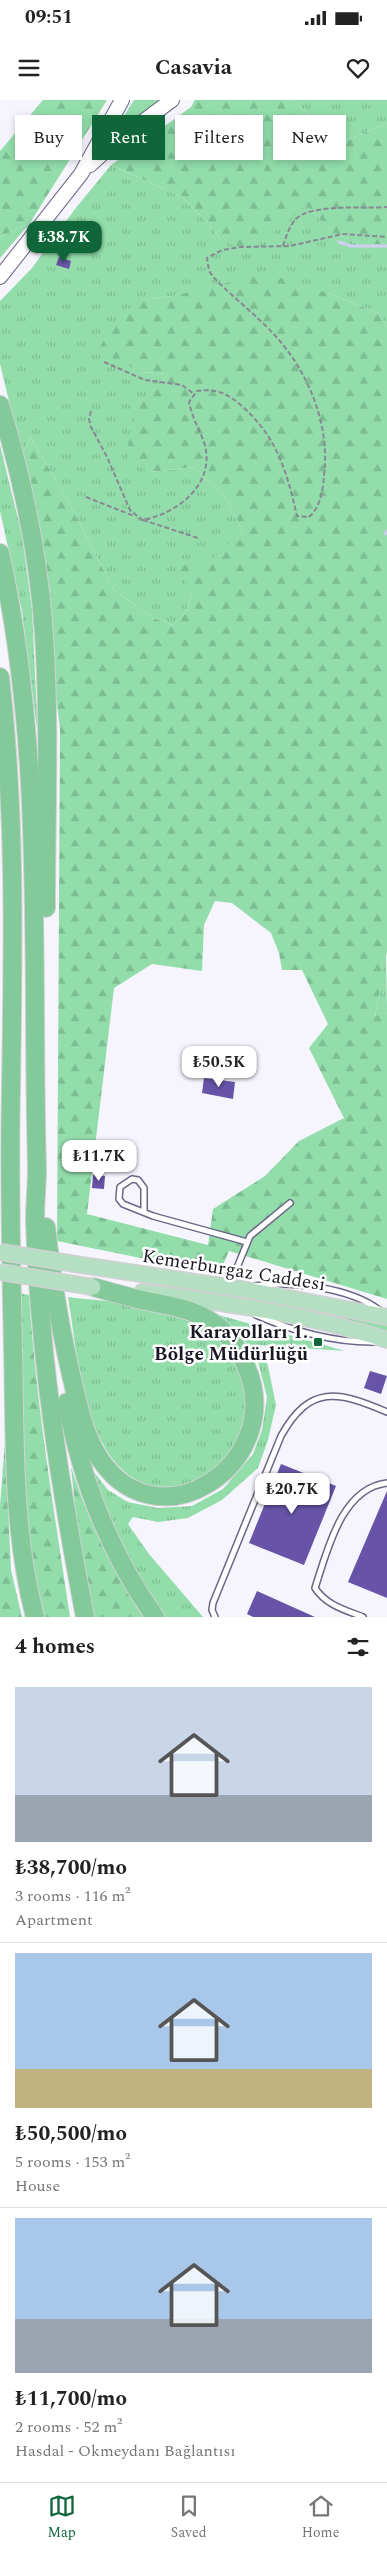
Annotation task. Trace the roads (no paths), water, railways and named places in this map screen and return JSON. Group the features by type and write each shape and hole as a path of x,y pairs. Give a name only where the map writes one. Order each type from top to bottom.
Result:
{"highway":[{"path":"0,405 31,534 44,636 47,739 45,1012 42,1030 34,1050"},
{"path":"0,554 18,656 27,738 34,918 36,1246 47,1375 56,1450 85,1617"},
{"path":"0,677 10,803 14,925 10,1224 19,1524 34,1617"},
{"path":"0,844 3,960 13,1010"},
{"path":"37,1192 45,1220 58,1322 60,1362 87,1484 120,1562 155,1617"},
{"path":"0,1331 4,1238 10,1224"},
{"path":"58,1322 85,1428 96,1452 121,1482 147,1495 176,1496 204,1487 229,1468 248,1438 254,1401 249,1371 232,1340 215,1324 193,1312 93,1287"}],"main road":[{"path":"81,174 122,100"},
{"path":"0,277 81,174 114,143 172,100"},
{"name":"Kemerburgaz Caddesi","path":"0,1252 237,1288 387,1317"},
{"name":"Kemerburgaz Caddesi","path":"0,1272 93,1287 243,1306 352,1329 387,1341"}],"lane":[{"path":"144,1212 144,1188 138,1180 132,1179 120,1187 119,1198 123,1204 144,1212 248,1242"},
{"path":"237,1288 236,1270 248,1242 256,1231 290,1202"},
{"path":"215,1617 212,1610 213,1603 281,1436 292,1416 308,1402 326,1396 353,1400 387,1412"},
{"path":"363,1617 334,1605 321,1597 315,1588 328,1548 350,1503 376,1484 387,1483"}],"waterway":[{"path":"339,242 351,246 387,246"}],"place":[{"name":"Karayolları 1. Bölge Müdürlüğü","path":"318,1342"}]}
